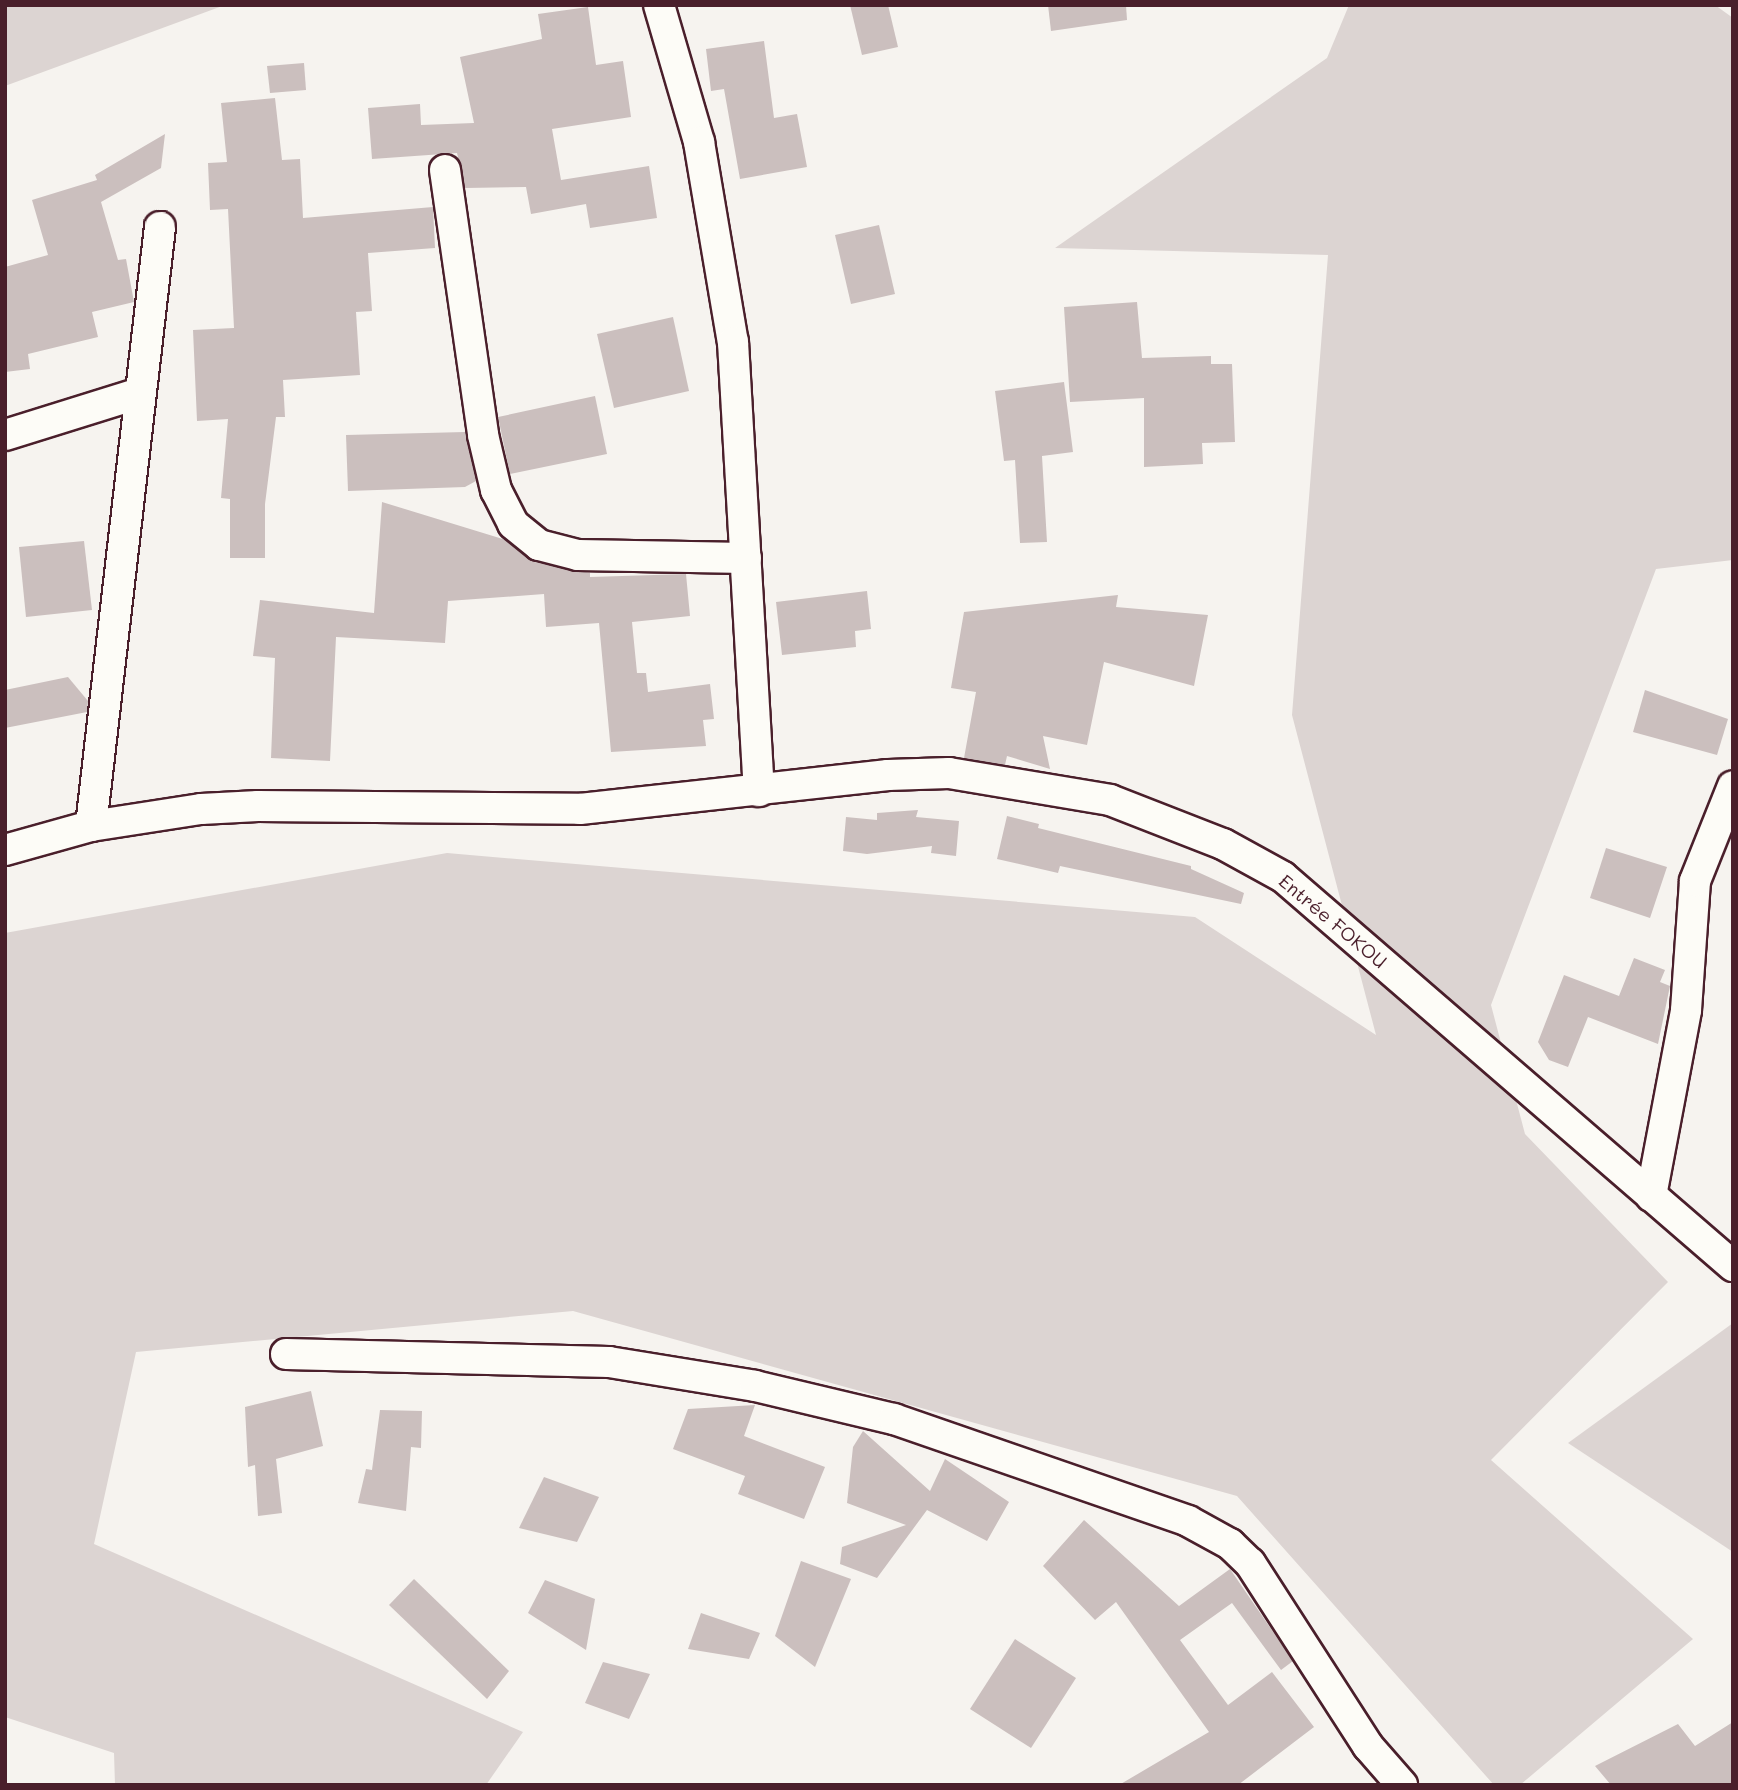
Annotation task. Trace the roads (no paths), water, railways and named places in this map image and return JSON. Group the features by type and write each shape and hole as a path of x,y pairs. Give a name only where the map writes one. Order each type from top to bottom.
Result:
{"street":[{"path":"659,5 699,142 731,328 758,791"},
{"path":"445,170 483,435 496,491 513,524 539,545 578,555 746,558"},
{"path":"91,825 160,227"},
{"path":"5,435 140,393"},
{"name":"Entrée FOKOU","path":"5,850 91,825 258,806 525,811 758,791 888,775 949,773 1110,800 1223,845 1283,877 1733,1266"},
{"path":"1651,1196 1686,1010 1695,881 1733,786"},
{"path":"286,1353 609,1362 755,1386 894,1419 1188,1521 1230,1544 1250,1563 1368,1746 1402,1785"}]}
